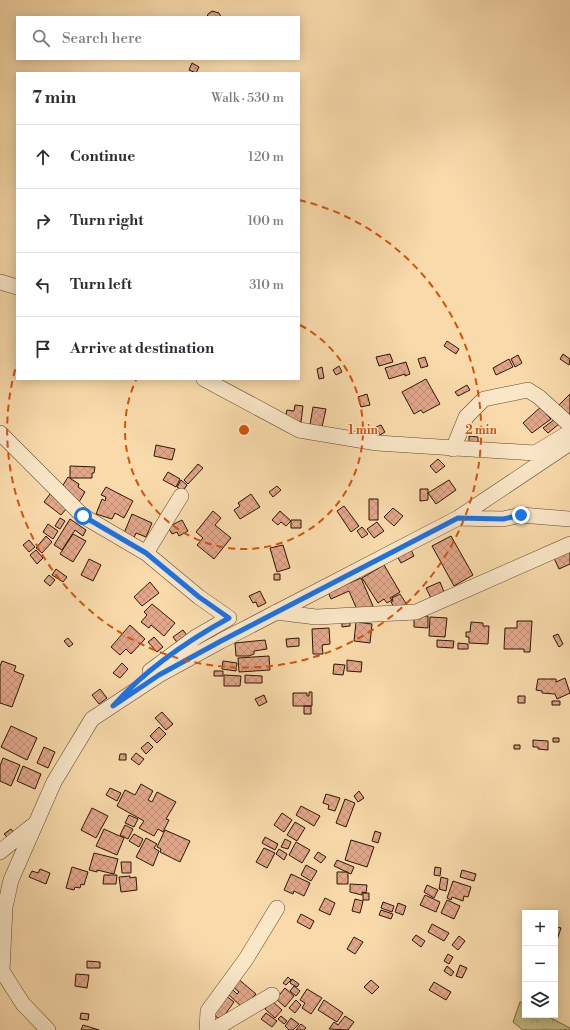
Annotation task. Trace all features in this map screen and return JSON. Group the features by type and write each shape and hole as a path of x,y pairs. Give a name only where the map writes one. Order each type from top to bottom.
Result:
{"street":[{"path":"0,282 16,287"},
{"path":"206,380 299,430 377,443 535,453 570,432"},
{"path":"453,449 466,416 484,399 528,390 539,397 570,425"},
{"path":"0,433 83,516 146,553 199,597 229,618 196,637 128,688 113,706"},
{"path":"48,1030 23,1004 2,972 5,907 11,880 54,782 92,719 159,675 276,612 458,518 570,443"},
{"path":"146,553 181,496"},
{"path":"458,518 503,519 521,515 570,519"},
{"path":"276,612 316,617 416,612 570,544"},
{"path":"0,852 19,838 37,820"},
{"path":"207,1030 208,1011 246,959 277,908"},
{"path":"212,1030 272,995"}],"green space":[{"path":"520,1002 522,1003 522,1018 551,1018 570,1028 570,1030 523,1030 513,1022"}],"building":[{"path":"212,11 219,13 220,16 207,16"},
{"path":"192,63 199,67 196,72 189,70"},
{"path":"447,341 459,349 456,354 444,346"},
{"path":"390,354 393,362 379,366 376,357"},
{"path":"563,354 570,359 569,365 560,359"},
{"path":"518,355 522,363 515,367 511,359"},
{"path":"425,357 428,366 421,368 418,359"},
{"path":"509,359 513,367 496,375 493,368"},
{"path":"406,362 410,374 389,379 385,368"},
{"path":"339,366 342,372 336,375 333,370"},
{"path":"322,367 324,378 319,379 317,369"},
{"path":"426,379 440,404 423,413 421,410 414,414 402,392"},
{"path":"467,385 470,390 458,396 455,392"},
{"path":"367,394 370,405 361,407 358,397"},
{"path":"570,394 570,413 568,414 559,405"},
{"path":"295,405 303,406 301,422 285,420 287,410 294,411"},
{"path":"543,405 549,411 546,414 551,419 532,433 523,423"},
{"path":"313,407 326,409 322,427 310,425"},
{"path":"555,419 559,424 548,433 543,428"},
{"path":"381,425 385,432 380,435 376,427"},
{"path":"469,436 478,437 478,443 469,443"},
{"path":"156,445 175,449 172,460 154,456"},
{"path":"438,459 445,466 436,473 430,466"},
{"path":"198,464 203,468 188,484 184,480"},
{"path":"70,466 95,467 94,473 92,473 92,478 70,478"},
{"path":"168,472 180,479 176,487 163,480"},
{"path":"68,477 79,484 78,487 85,492 79,502 60,490"},
{"path":"181,480 187,485 183,491 177,487"},
{"path":"449,480 456,490 436,504 428,493"},
{"path":"277,486 281,490 273,497 269,492"},
{"path":"106,487 133,501 124,518 115,513 112,519 96,514 102,499 105,501 106,497 101,495"},
{"path":"420,489 428,489 428,500 420,501"},
{"path":"50,494 67,508 61,515 44,502"},
{"path":"251,494 260,507 240,519 234,510 240,506 238,503"},
{"path":"369,499 378,499 378,520 369,520"},
{"path":"344,506 359,526 351,532 337,511"},
{"path":"393,508 403,516 394,526 384,517"},
{"path":"213,511 221,518 215,525 231,538 214,559 197,545 203,538 196,532"},
{"path":"280,511 291,521 286,526 281,522 278,525 272,520"},
{"path":"132,514 152,523 146,537 136,533 132,542 122,538"},
{"path":"60,518 65,521 60,529 55,526"},
{"path":"70,519 86,530 83,536 75,530 62,550 54,545"},
{"path":"182,520 188,531 179,536 177,532 172,534 168,527"},
{"path":"291,520 301,520 301,528 291,528"},
{"path":"377,522 384,531 374,538 367,529"},
{"path":"48,524 58,531 53,539 43,532"},
{"path":"362,527 368,534 362,538 357,531"},
{"path":"73,534 86,541 73,562 60,554"},
{"path":"46,536 52,542 42,553 36,548"},
{"path":"451,536 473,575 454,586 432,546"},
{"path":"29,540 35,547 29,552 23,545"},
{"path":"283,545 290,568 277,572 270,548"},
{"path":"410,548 414,556 401,563 397,556"},
{"path":"36,550 43,558 37,564 30,555"},
{"path":"570,550 570,564 559,569 554,558"},
{"path":"89,559 101,565 93,581 81,575"},
{"path":"384,565 400,592 390,598 392,600 387,603 384,599 378,603 362,578"},
{"path":"56,569 67,577 63,582 52,575"},
{"path":"274,574 280,574 280,580 274,580"},
{"path":"49,575 55,580 50,586 44,581"},
{"path":"361,578 373,606 358,612 349,591 331,599 328,592"},
{"path":"150,582 159,593 142,606 134,597"},
{"path":"440,582 444,592 431,598 426,588"},
{"path":"260,591 266,603 258,607 256,602 253,603 249,596"},
{"path":"400,594 407,605 396,611 391,602 393,601 392,598"},
{"path":"152,604 175,623 164,636 151,625 149,628 141,622 147,615 144,612"},
{"path":"414,616 428,616 428,628 414,627"},
{"path":"430,617 447,618 445,637 429,636"},
{"path":"342,620 350,620 350,626 342,627"},
{"path":"517,621 532,621 530,652 524,652 524,649 504,649 505,628 517,628"},
{"path":"356,622 372,624 370,643 354,641"},
{"path":"471,622 483,623 483,626 489,626 488,644 469,643 469,637 466,637 466,632 470,632"},
{"path":"130,625 145,639 131,654 126,649 120,655 111,647"},
{"path":"329,628 330,644 322,645 323,654 313,654 312,629"},
{"path":"183,630 189,638 179,645 173,637"},
{"path":"558,634 563,644 559,647 553,636"},
{"path":"154,637 163,647 157,652 148,642"},
{"path":"68,638 73,644 69,647 64,641"},
{"path":"299,638 299,646 287,647 286,639"},
{"path":"265,640 267,649 254,651 254,654 249,656 236,656 235,643"},
{"path":"437,640 454,641 453,648 437,647"},
{"path":"458,643 468,644 468,649 458,649"},
{"path":"269,656 270,670 239,672 238,658"},
{"path":"347,660 362,662 361,672 347,671"},
{"path":"2,661 16,666 14,671 24,675 12,707 0,703 0,666"},
{"path":"223,661 237,663 236,671 222,669"},
{"path":"122,663 128,669 120,678 113,673"},
{"path":"334,664 345,665 343,675 333,674"},
{"path":"214,671 223,671 223,676 214,676"},
{"path":"224,675 241,676 240,686 224,686"},
{"path":"245,675 262,676 262,683 245,683"},
{"path":"565,678 570,693 557,699 555,694 542,693 542,691 536,690 538,679 556,679 556,682"},
{"path":"100,689 107,698 99,704 92,695"},
{"path":"309,692 312,692 312,706 293,706 293,693 307,693 307,696 309,696"},
{"path":"264,695 267,702 259,706 255,699"},
{"path":"518,696 525,696 525,703 518,703"},
{"path":"552,701 560,701 560,705 552,705"},
{"path":"304,706 311,706 311,714 304,714"},
{"path":"162,712 173,724 166,730 155,718"},
{"path":"11,726 37,738 27,760 1,747"},
{"path":"159,727 166,734 157,743 150,736"},
{"path":"553,738 559,738 559,742 553,742"},
{"path":"533,740 548,741 548,750 533,747"},
{"path":"148,742 153,747 146,754 141,748"},
{"path":"514,745 520,745 520,749 514,749"},
{"path":"44,747 55,752 48,768 37,763"},
{"path":"136,753 144,759 139,765 131,759"},
{"path":"120,754 126,754 126,760 119,760"},
{"path":"3,758 20,765 11,786 0,781 0,766"},
{"path":"23,766 41,774 35,789 17,781"},
{"path":"141,784 153,791 148,800 152,802 157,792 176,802 166,819 169,820 163,832 158,829 154,836 139,828 144,821 117,806 125,790 135,795"},
{"path":"110,788 121,793 117,801 106,795"},
{"path":"359,791 364,798 358,802 354,796"},
{"path":"326,794 340,798 335,811 328,809 329,805 323,803"},
{"path":"345,799 355,803 346,827 336,823"},
{"path":"301,806 320,816 314,826 296,815"},
{"path":"92,808 108,816 96,838 81,830"},
{"path":"282,813 292,820 284,832 274,825"},
{"path":"129,815 138,819 134,827 125,823"},
{"path":"295,822 305,828 297,841 287,835"},
{"path":"125,825 133,829 128,839 120,835"},
{"path":"11,829 15,834 9,839 4,834"},
{"path":"104,829 124,838 117,855 96,846"},
{"path":"165,830 190,841 180,862 160,852 161,849 157,847"},
{"path":"375,831 381,833 378,843 372,841"},
{"path":"134,834 143,839 139,847 129,841"},
{"path":"265,837 278,844 275,850 262,843"},
{"path":"146,838 157,844 154,848 159,851 153,866 136,857"},
{"path":"285,839 291,842 288,849 281,847"},
{"path":"351,840 374,847 367,867 345,860"},
{"path":"296,842 310,850 302,863 289,855"},
{"path":"264,848 275,853 267,868 256,862"},
{"path":"279,849 287,854 284,860 276,854"},
{"path":"318,852 326,857 321,863 314,858"},
{"path":"94,853 118,859 114,874 97,870 97,872 89,870"},
{"path":"337,860 354,867 351,874 334,866"},
{"path":"121,862 131,862 131,873 122,873"},
{"path":"306,865 317,871 311,881 301,875"},
{"path":"72,867 88,872 84,885 81,884 80,888 75,887 74,890 66,888"},
{"path":"435,867 441,868 440,876 434,875"},
{"path":"40,869 50,873 46,884 29,877 32,871 38,873"},
{"path":"462,870 476,874 474,881 460,877"},
{"path":"337,872 348,872 348,884 337,884"},
{"path":"291,874 310,883 304,896 294,891 293,894 284,890"},
{"path":"104,875 117,875 116,884 103,884"},
{"path":"130,876 130,878 136,877 137,890 121,892 119,877"},
{"path":"441,877 448,879 446,891 439,889"},
{"path":"453,881 471,887 468,897 464,896 463,901 452,897 451,900 447,898"},
{"path":"350,884 367,885 366,893 362,892 362,895 350,892"},
{"path":"427,885 438,890 434,898 424,892"},
{"path":"363,893 369,893 369,900 363,900"},
{"path":"425,895 440,902 436,912 420,905"},
{"path":"325,898 335,903 330,915 319,910"},
{"path":"355,899 363,901 360,913 352,911"},
{"path":"447,900 460,906 454,919 441,913"},
{"path":"383,902 394,906 392,912 381,908"},
{"path":"398,903 406,906 403,915 395,912"},
{"path":"381,910 393,914 391,919 379,915"},
{"path":"301,914 314,921 310,929 297,922"},
{"path":"432,924 449,933 444,941 428,932"},
{"path":"558,927 561,928 558,937"},
{"path":"416,935 425,941 421,947 412,940"},
{"path":"459,936 465,941 458,950 452,945"},
{"path":"354,937 363,942 355,954 347,949"},
{"path":"448,954 453,957 449,964 444,961"},
{"path":"87,961 100,962 100,968 87,968"},
{"path":"460,965 467,968 462,978 456,976"},
{"path":"447,966 454,972 451,976 444,971"},
{"path":"76,974 89,975 87,988 75,986"},
{"path":"288,977 291,980 286,985 283,983"},
{"path":"237,978 256,994 243,1008 228,994 232,989 237,994 239,992 231,985"},
{"path":"292,979 299,984 297,987 290,983"},
{"path":"371,980 379,987 372,994 364,987"},
{"path":"434,982 451,992 446,1000 429,990"},
{"path":"294,986 300,991 296,996 290,991"},
{"path":"285,988 294,996 285,1007 276,999"},
{"path":"307,989 322,998 311,1014 302,1008 305,1003 300,1000"},
{"path":"225,995 234,1002 221,1020 212,1014"},
{"path":"296,1000 301,1005 295,1013 289,1008"},
{"path":"324,1000 343,1013 337,1022 318,1010"},
{"path":"272,1001 282,1010 275,1018 265,1009"},
{"path":"81,1013 89,1014 88,1020 80,1019"},
{"path":"266,1013 277,1021 272,1027 261,1019"},
{"path":"281,1016 287,1021 284,1024 278,1019"},
{"path":"345,1016 354,1022 348,1030 329,1029 334,1022 338,1025"},
{"path":"291,1018 299,1024 293,1030 289,1030 285,1026"},
{"path":"301,1024 306,1028 304,1030 296,1030"},
{"path":"83,1025 99,1030 81,1030"}],"route":[{"path":"83,516 146,553 199,597 229,618 196,637 128,688 113,706 159,675 221,641 458,518 503,519 521,515"}]}
